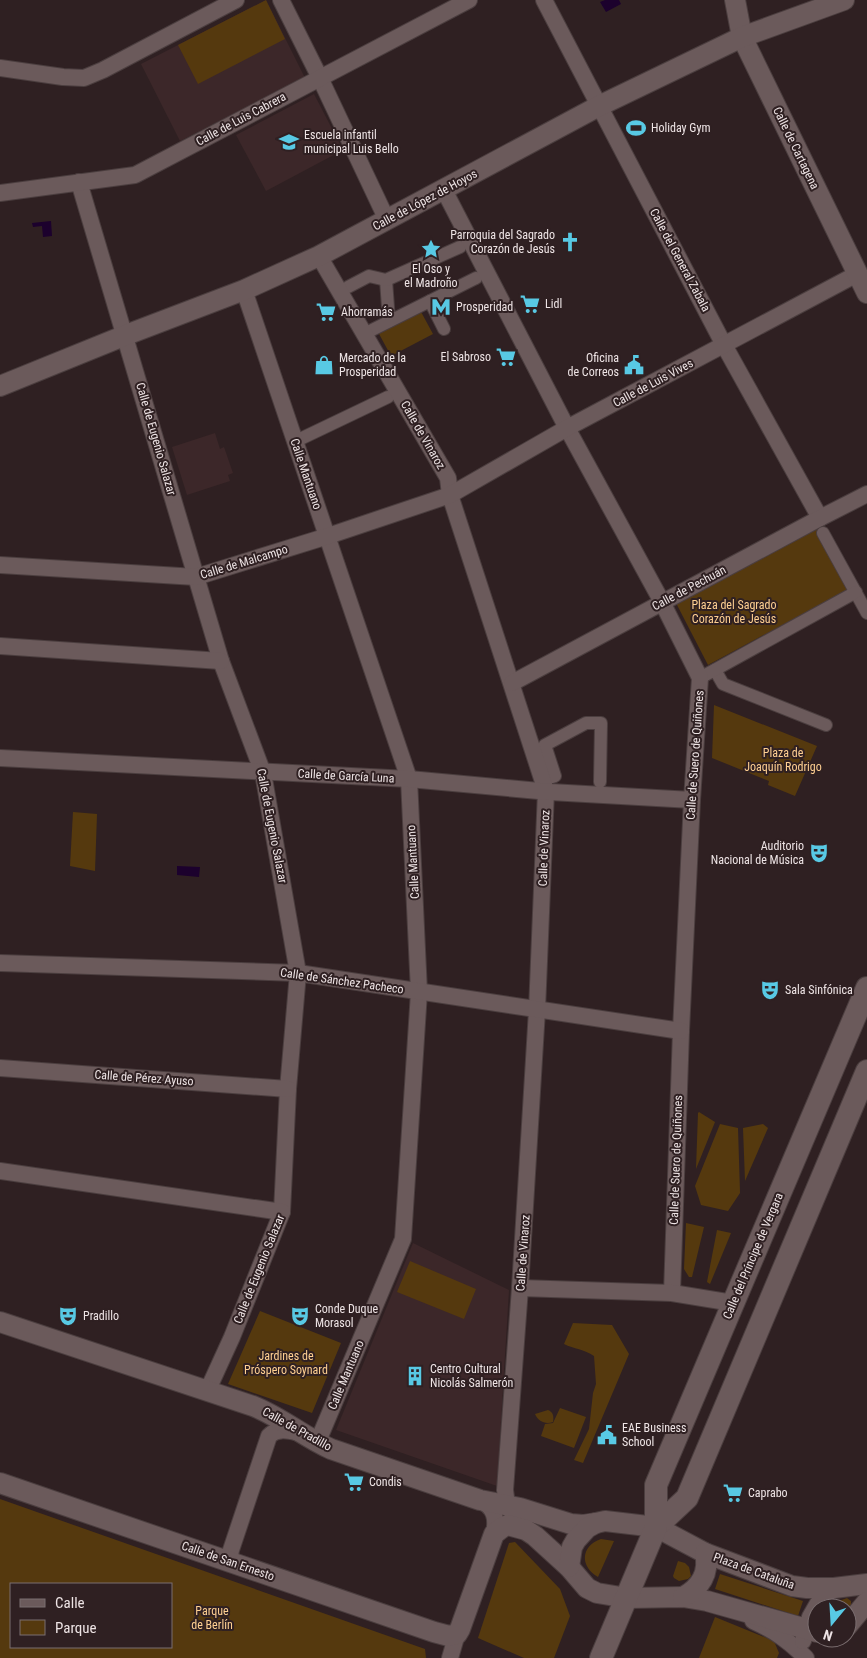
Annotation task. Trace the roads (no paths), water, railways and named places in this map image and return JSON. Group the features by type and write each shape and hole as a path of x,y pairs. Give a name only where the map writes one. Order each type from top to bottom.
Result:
{"main road":[{"name":"Calle del Príncipe de Vergara","path":"600,1658 656,1527 656,1485 867,988"},
{"name":"Calle del Príncipe de Vergara","path":"656,1527 687,1498 867,1071"}],"street":[{"path":"0,68 62,77 84,78 236,0"},
{"path":"281,0 387,220"},
{"name":"Calle de Luis Cabrera","path":"0,193 135,175 469,0"},
{"name":"Calle del General Zabala","path":"544,0 724,345 867,612"},
{"name":"Calle de Cartagena","path":"735,0 742,38 862,272 867,293"},
{"name":"Calle de López de Hoyos","path":"0,386 244,290 319,256 599,106 742,38 844,0"},
{"name":"Calle de Eugenio Salazar","path":"79,182 126,335 221,661 263,773 298,973 288,1089 282,1212 232,1337 211,1383 205,1390"},
{"name":"Calle de Suero de Quiñones","path":"444,190 568,428 662,602 700,678 681,1031 672,1293"},
{"path":"348,287 369,276 386,280 460,247"},
{"name":"Calle de Vinaroz","path":"319,256 448,478 450,495 512,683 549,784 537,1010 506,1497"},
{"name":"Calle de Luis Vives","path":"450,495 568,428 862,272"},
{"path":"370,331 476,278"},
{"path":"386,280 389,321"},
{"name":"Calle Mantuano","path":"244,290 409,779 420,992 403,1239 321,1434 320,1444"},
{"path":"430,301 444,329"},
{"path":"296,441 388,397"},
{"name":"Calle de Pechuán","path":"512,683 662,602 822,525 867,494"},
{"name":"Calle de Malcampo","path":"0,565 196,577 328,536 450,495"},
{"path":"700,678 856,592"},
{"path":"0,646 221,661"},
{"path":"715,670 723,684 826,725"},
{"path":"549,784 555,776 545,745 586,723 601,723 600,782"},
{"name":"Calle de García Luna","path":"0,758 263,773 549,784 692,800"},
{"name":"Calle de Sánchez Pacheco","path":"0,963 298,973 681,1031"},
{"name":"Calle de Pérez Ayuso","path":"0,1068 288,1089"},
{"path":"0,1171 282,1212"},
{"path":"520,1288 672,1293 734,1303"},
{"name":"Calle de Pradillo","path":"0,1322 205,1390 270,1414 320,1444 480,1500 506,1497 571,1524 596,1523"},
{"path":"229,1561 269,1436 282,1430 303,1434"},
{"name":"Calle de San Ernesto","path":"0,1483 434,1632 449,1636 457,1634"},
{"path":"506,1497 512,1513 569,1567 587,1588 597,1593 626,1598 683,1597 714,1603 807,1630"},
{"path":"450,1658 494,1534 496,1517 494,1512 490,1506 480,1500"},
{"name":"Plaza de Cataluña","path":"596,1523 611,1521 656,1527 705,1553 792,1586 834,1588 867,1584"},
{"path":"569,1567 572,1547 576,1540 587,1528 596,1523"},
{"path":"494,1534 508,1525 520,1528 535,1536"},
{"name":"Plaza de Cataluña","path":"683,1597 697,1588 702,1582 707,1561 705,1553"},
{"path":"823,1598 834,1588"},
{"path":"857,1614 867,1602"},
{"path":"714,1603 774,1631 800,1656 807,1641"}],"place":[{"name":"Holiday Gym","path":"636,128"},
{"name":"Escuela infantil municipal Luis Bello","path":"289,142"},
{"name":"Parroquia del Sagrado Corazón de Jesús","path":"570,242"},
{"name":"El Oso y el Madroño","path":"431,249"},
{"name":"Lidl","path":"530,304"},
{"name":"Prosperidad","path":"441,307"},
{"name":"Ahorramás","path":"326,312"},
{"name":"El Sabroso","path":"506,357"},
{"name":"Mercado de la Prosperidad","path":"324,365"},
{"name":"Oficina de Correos","path":"634,365"},
{"name":"Auditorio Nacional de Música","path":"819,853"},
{"name":"Sala Sinfónica","path":"770,990"},
{"name":"Pradillo","path":"68,1316"},
{"name":"Conde Duque Morasol","path":"300,1316"},
{"name":"Centro Cultural Nicolás Salmerón","path":"415,1376"},
{"name":"EAE Business School","path":"607,1435"},
{"name":"Condis","path":"354,1482"},
{"name":"Caprabo","path":"733,1493"}],"park label":[{"name":"Plaza del Sagrado Corazón de Jesús","path":"734,612"},
{"name":"Plaza de Joaquín Rodrigo","path":"783,760"},
{"name":"Jardines de Próspero Soynard","path":"286,1363"},
{"name":"Parque de Berlín","path":"212,1618"}]}
